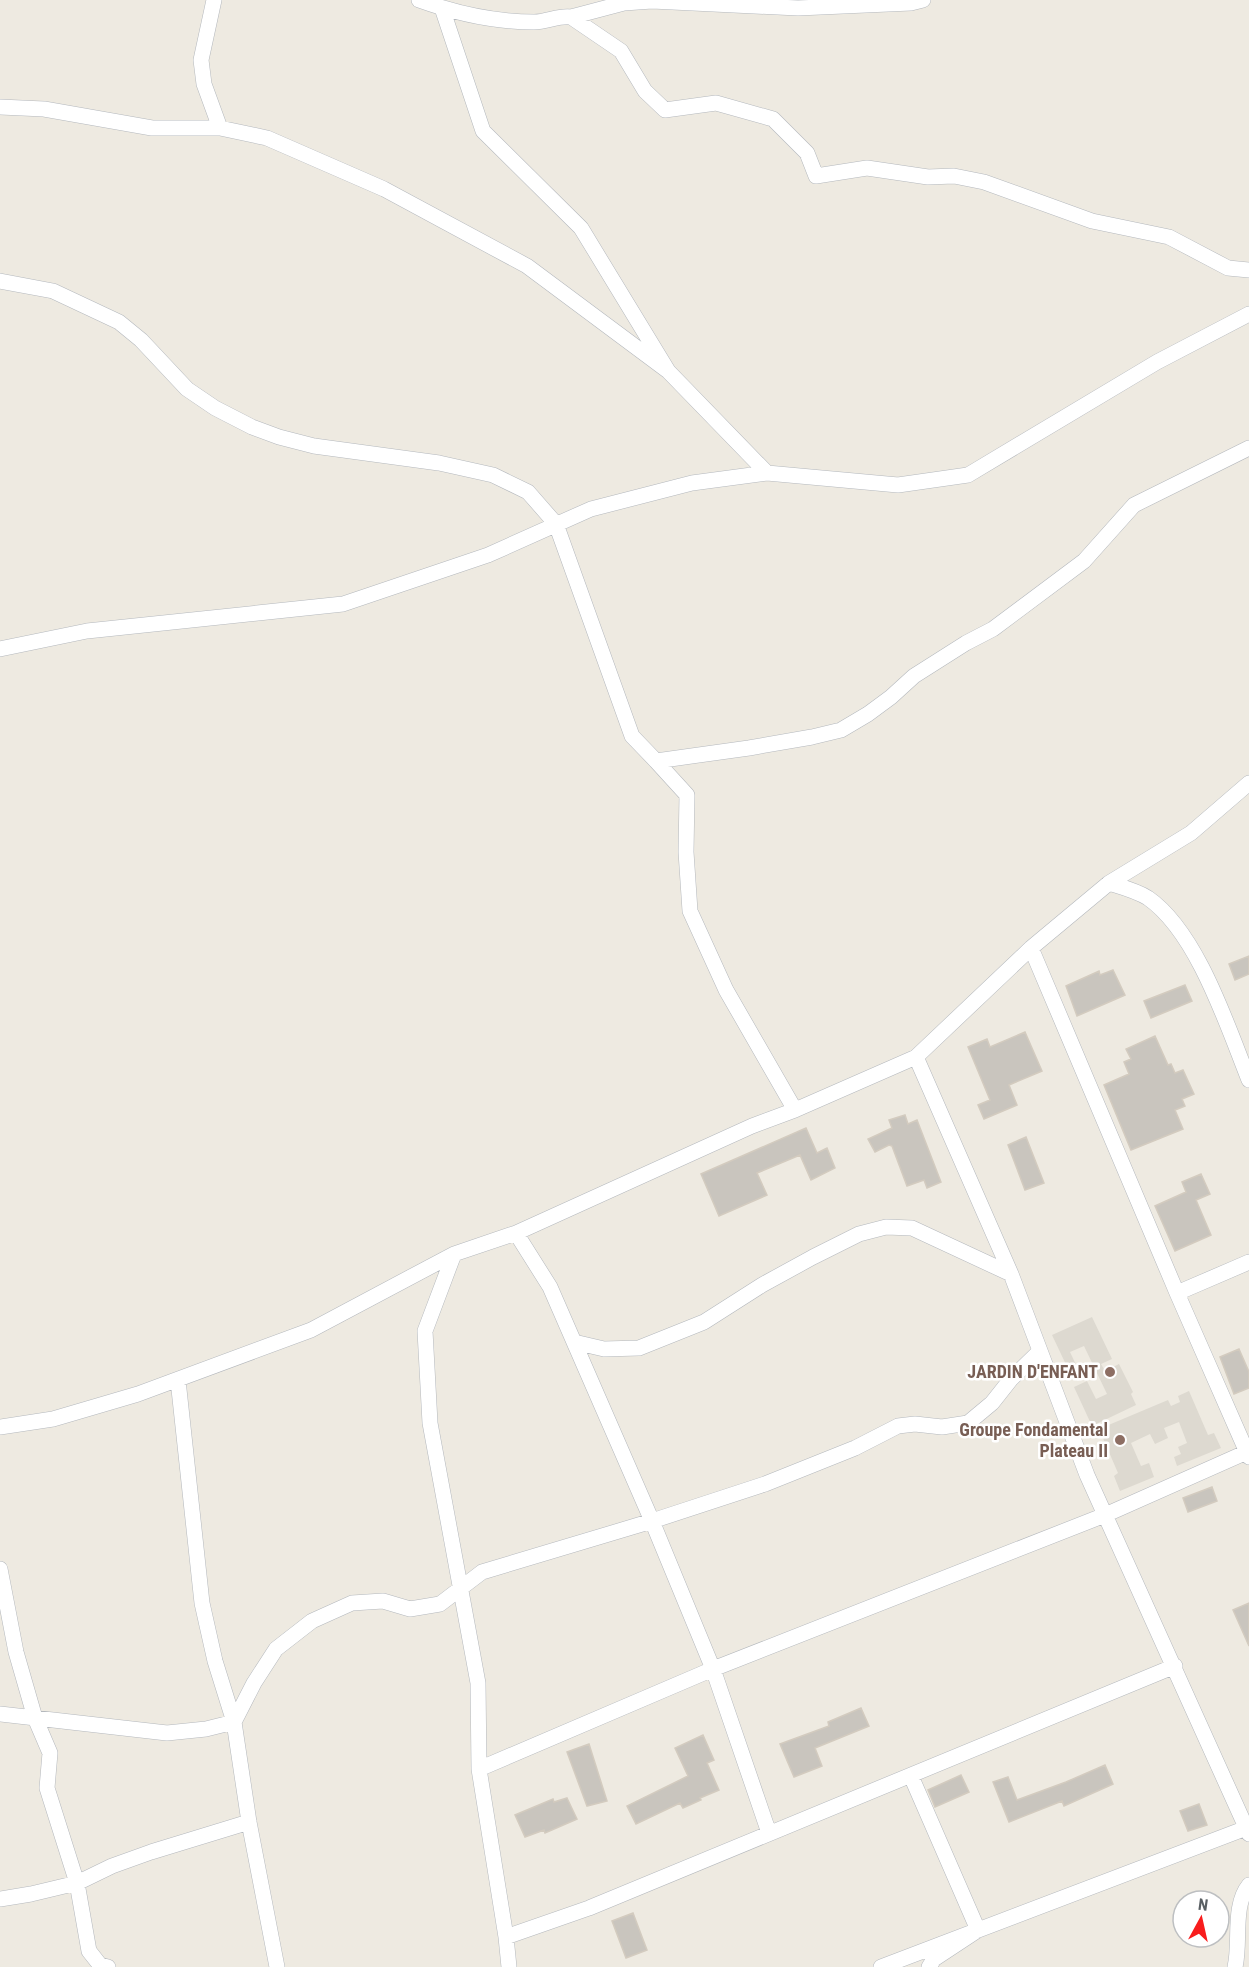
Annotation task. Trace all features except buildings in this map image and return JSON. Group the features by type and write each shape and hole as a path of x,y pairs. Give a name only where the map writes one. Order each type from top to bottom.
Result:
{"street":[{"path":"214,0 201,60 204,84 220,128"},
{"path":"419,0 441,8 503,20 537,22 571,17 624,3 652,1 798,8 910,3 923,0"},
{"path":"441,8 483,130 581,228 668,371"},
{"path":"571,17 621,51 645,91 665,110 716,103 773,119 807,153 816,176 867,168 928,177 954,176 984,182 1092,221 1169,237 1228,268 1249,270"},
{"path":"0,107 44,109 152,128 220,128 267,138 384,189 527,266 668,371 767,473"},
{"path":"0,281 53,291 119,322 141,340 187,389 215,408 252,427 314,446 440,463 493,475 528,492 556,524 632,736 687,795 686,852 690,911 726,990 795,1110"},
{"path":"0,649 87,631 343,604 488,555 591,509 692,483 767,473 898,484 968,475 1157,362 1249,314"},
{"path":"656,761 759,746 841,730 876,709 914,676 993,629 1084,561 1134,505 1249,448"},
{"path":"0,1427 52,1419 138,1394 311,1330 454,1254 516,1233 752,1126 795,1110 916,1057 1031,948 1110,883 1191,832 1249,783"},
{"path":"1110,883 1146,897 1169,916 1190,946 1222,1012 1249,1080"},
{"path":"479,1769 713,1669 1105,1515 1248,1454 1031,948"},
{"path":"881,1967 1248,1830 1105,1515 1011,1274 916,1057"},
{"path":"574,1342 604,1349 639,1348 704,1322 762,1285 859,1234 886,1227 912,1228 1011,1274"},
{"path":"516,1233 550,1287 652,1521 713,1669 769,1833"},
{"path":"454,1254 425,1331 430,1423 459,1590 478,1683 479,1769 509,1967"},
{"path":"1177,1293 1249,1262"},
{"path":"0,1714 105,1728 167,1733 206,1729 234,1722 254,1683 276,1649 312,1621 352,1602 383,1601 410,1609 440,1604 482,1572 765,1484 855,1448 898,1425 942,1427 968,1423 992,1403 1011,1379 1040,1351"},
{"path":"178,1380 202,1603 215,1661 234,1722 249,1822 277,1967"},
{"path":"0,1569 16,1652 35,1718 50,1753 47,1788 77,1883 89,1951 100,1965 108,1967"},
{"path":"506,1937 589,1908 1174,1666"},
{"path":"911,1776 978,1930"},
{"path":"0,1899 77,1883 112,1866 151,1852 249,1822"},
{"path":"1235,1967 1240,1909 1244,1892 1249,1885"},
{"path":"929,1967 934,1959 978,1930"}],"shaded area":[{"name":"JARDIN D'ENFANT","path":"1092,1317 1112,1359 1101,1364 1105,1371 1119,1364 1133,1392 1131,1394 1136,1405 1092,1426 1074,1387 1087,1381 1096,1399 1107,1394 1084,1346 1070,1352 1078,1369 1070,1373 1052,1335"},
{"name":"Groupe Fondamental Plateau II","path":"1189,1391 1208,1435 1214,1433 1221,1448 1177,1466 1174,1457 1181,1454 1178,1447 1187,1443 1179,1422 1164,1428 1168,1438 1155,1444 1150,1434 1131,1443 1141,1466 1149,1463 1154,1477 1120,1491 1114,1476 1118,1473 1099,1429 1168,1400 1171,1406 1180,1402 1178,1396"}],"place":[{"name":"JARDIN D'ENFANT","path":"1110,1372"},
{"name":"Groupe Fondamental Plateau II","path":"1120,1440"}]}
